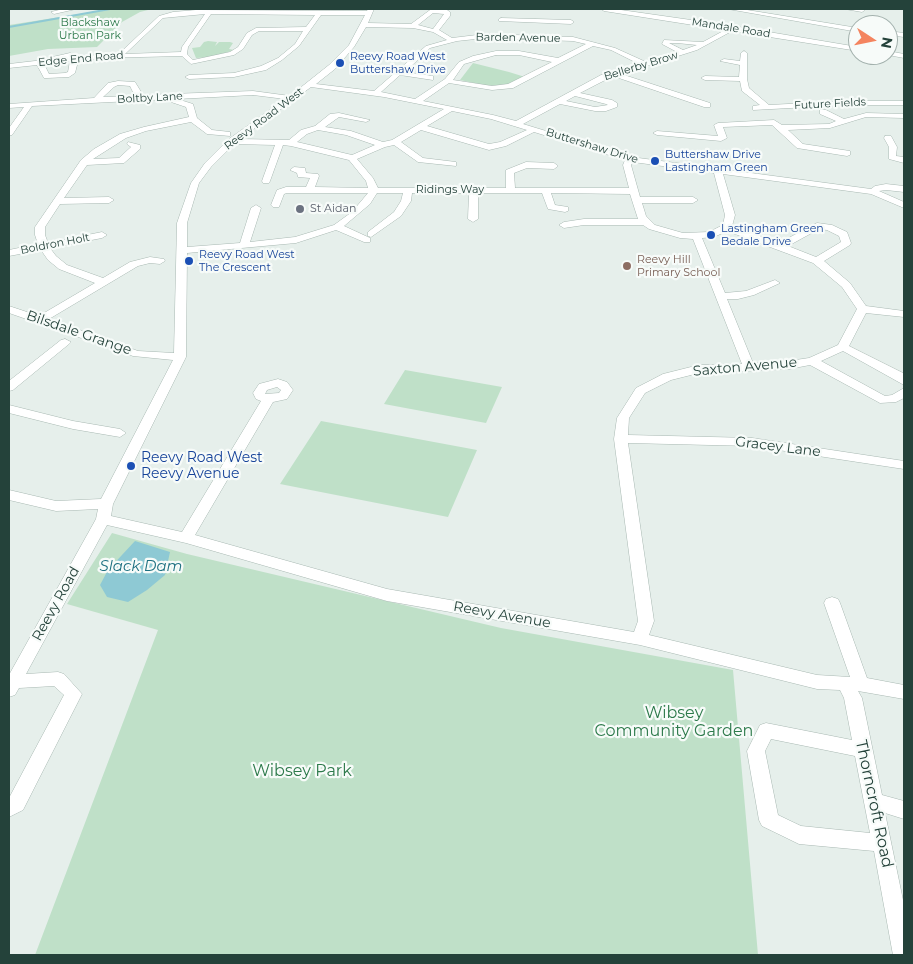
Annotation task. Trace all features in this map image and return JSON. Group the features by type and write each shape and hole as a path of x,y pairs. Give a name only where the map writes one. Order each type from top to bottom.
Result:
{"street":[{"path":"54,12 73,9"},
{"name":"Mandale Road","path":"604,9 848,47"},
{"path":"731,9 848,28"},
{"path":"775,35 780,27 781,9"},
{"path":"848,9 862,10"},
{"path":"124,52 161,17 173,14 198,10 209,13 227,11 319,13 370,11"},
{"name":"Reevy Road West","path":"105,512 180,357 182,330 182,223 195,183 229,138 310,85 352,46 370,11"},
{"path":"413,26 432,11 447,12 447,16 434,36"},
{"path":"188,96 191,62 184,54 185,47 209,13"},
{"path":"189,76 234,75 263,68 297,45 319,13"},
{"path":"501,20 527,18 572,22"},
{"path":"364,25 413,26 434,36 448,37"},
{"name":"Bellerby Brow","path":"517,124 572,93 613,74 707,44 733,28"},
{"path":"191,62 232,54 241,48 249,34 258,30 309,29"},
{"name":"Barden Avenue","path":"375,94 400,73 410,60 428,47 457,39 485,36 573,39 593,43 611,42 645,64"},
{"path":"573,39 611,42"},
{"name":"Bellerby Brow","path":"683,53 664,43 666,41 677,41 707,44"},
{"path":"448,81 473,86 505,88 593,43"},
{"path":"417,101 448,81 455,74 461,63 472,58 519,53 560,61"},
{"path":"744,53 743,79 746,91 768,108"},
{"name":"Edge End Road","path":"9,66 120,55 184,54"},
{"path":"135,65 143,56"},
{"path":"39,63 47,76 59,76 71,73 74,59"},
{"path":"724,62 743,63"},
{"path":"515,72 532,75"},
{"path":"400,73 430,78"},
{"path":"613,74 707,105"},
{"path":"709,80 743,79"},
{"path":"96,101 111,85 118,83 132,84 141,99"},
{"name":"Buttershaw Drive","path":"310,85 375,94 452,108 535,129 630,160 874,192 904,205"},
{"name":"Boltby Lane","path":"9,106 253,93 291,98"},
{"name":"Bellerby Brow","path":"557,101 595,109 606,109 614,105 609,102 572,93"},
{"path":"166,98 190,106 213,95"},
{"name":"Future Fields","path":"756,108 846,103 904,103"},
{"path":"9,133 29,105"},
{"path":"181,250 296,240 337,226 367,202 374,190 370,180 352,158 316,147 229,138 210,132 193,119 190,106"},
{"path":"352,158 395,142 452,108"},
{"path":"823,112 844,122"},
{"path":"318,128 333,116 339,115 366,120"},
{"path":"780,128 830,126 866,115 904,116"},
{"path":"9,116 21,116"},
{"path":"103,282 63,267 52,258 44,246 40,235 40,227 84,162 97,151 123,136 144,129 193,119"},
{"path":"656,133 721,139 723,138 718,125 774,122 800,146"},
{"path":"420,127 489,147 503,144 535,129"},
{"path":"291,143 304,132 318,128 350,131 382,146"},
{"path":"889,137 893,148 892,157 904,160"},
{"path":"395,142 421,160 455,164"},
{"path":"266,181 280,143"},
{"path":"84,162 120,161 137,147 131,144"},
{"path":"789,148 800,146 849,153"},
{"path":"630,160 627,165 635,195 645,222 652,227 683,236 711,235 727,227 781,246 816,261 846,285 862,309 904,314"},
{"path":"511,190 509,172 526,165 554,166"},
{"path":"294,170 302,170 301,176 315,176 325,173"},
{"path":"718,172 730,215 727,227"},
{"path":"310,190 315,176"},
{"path":"874,192 878,188 886,187 904,189"},
{"name":"Ridings Way","path":"276,204 280,192 286,190 545,190 676,197 693,200"},
{"path":"372,235 398,214 406,201 408,190"},
{"path":"473,220 474,190"},
{"path":"545,190 552,207 566,209"},
{"path":"58,201 109,200"},
{"path":"244,246 256,208"},
{"path":"564,225 584,222 645,222"},
{"path":"337,226 372,235 390,233"},
{"path":"781,246 817,226 829,227 844,234 846,243 816,261"},
{"name":"Boldron Holt","path":"9,253 102,235"},
{"path":"696,235 750,367"},
{"path":"41,319 134,264 150,260 160,261"},
{"path":"721,296 744,294 774,287"},
{"name":"Bilsdale Grange","path":"9,309 137,354 180,357"},
{"path":"862,309 843,347 899,376 904,381"},
{"path":"9,387 65,342"},
{"name":"Saxton Avenue","path":"640,639 646,621 621,440 624,418 640,391 668,377 691,371 789,365 812,361 843,347"},
{"path":"812,361 884,400 896,398 904,392"},
{"path":"186,538 268,399"},
{"path":"9,409 73,425 120,433"},
{"name":"Gracey Lane","path":"621,440 752,442 904,465"},
{"name":"Reevy Avenue","path":"9,496 56,506 105,512 186,538 387,595 640,639 817,682 854,684 904,692"},
{"name":"Reevy Road","path":"11,686 105,512"},
{"name":"Thorncroft Road","path":"832,603 854,684 852,698 883,843 904,955"},
{"path":"9,809 16,804 73,694 58,680 11,686"},
{"path":"863,750 766,730 756,750 769,820 799,835 883,843"},
{"path":"874,801 904,810"}],"green space":[{"name":"Blackshaw Urban Park","path":"111,9 152,9 140,12 122,22 97,47 48,49 9,56 9,25"},
{"path":"204,42 217,42 215,46 219,42 233,43 229,49 234,50 213,57 196,58 192,48 200,47"},
{"path":"473,63 525,77 512,84 488,86 460,80"},
{"path":"405,370 502,387 486,423 384,404"},
{"path":"321,421 477,450 448,517 280,484"},
{"name":"Wibsey Park","path":"112,533 187,554 501,628 733,670 758,955 35,955 158,630 67,604"}],"water":[{"name":"Slack Dam","path":"135,541 170,552 165,575 147,590 128,602 107,597 100,585 108,570"}],"waterway":[{"path":"9,27 110,9"}],"place":[{"name":"Reevy Road West Buttershaw Drive","path":"340,63"},
{"name":"Buttershaw Drive Lastingham Green","path":"655,161"},
{"name":"St Aidan","path":"300,209"},
{"name":"Lastingham Green Bedale Drive","path":"711,235"},
{"name":"Reevy Road West The Crescent","path":"189,261"},
{"name":"Reevy Hill Primary School","path":"627,266"},
{"name":"Reevy Road West Reevy Avenue","path":"131,466"}],"park label":[{"name":"Wibsey Community Garden","path":"674,722"}]}
